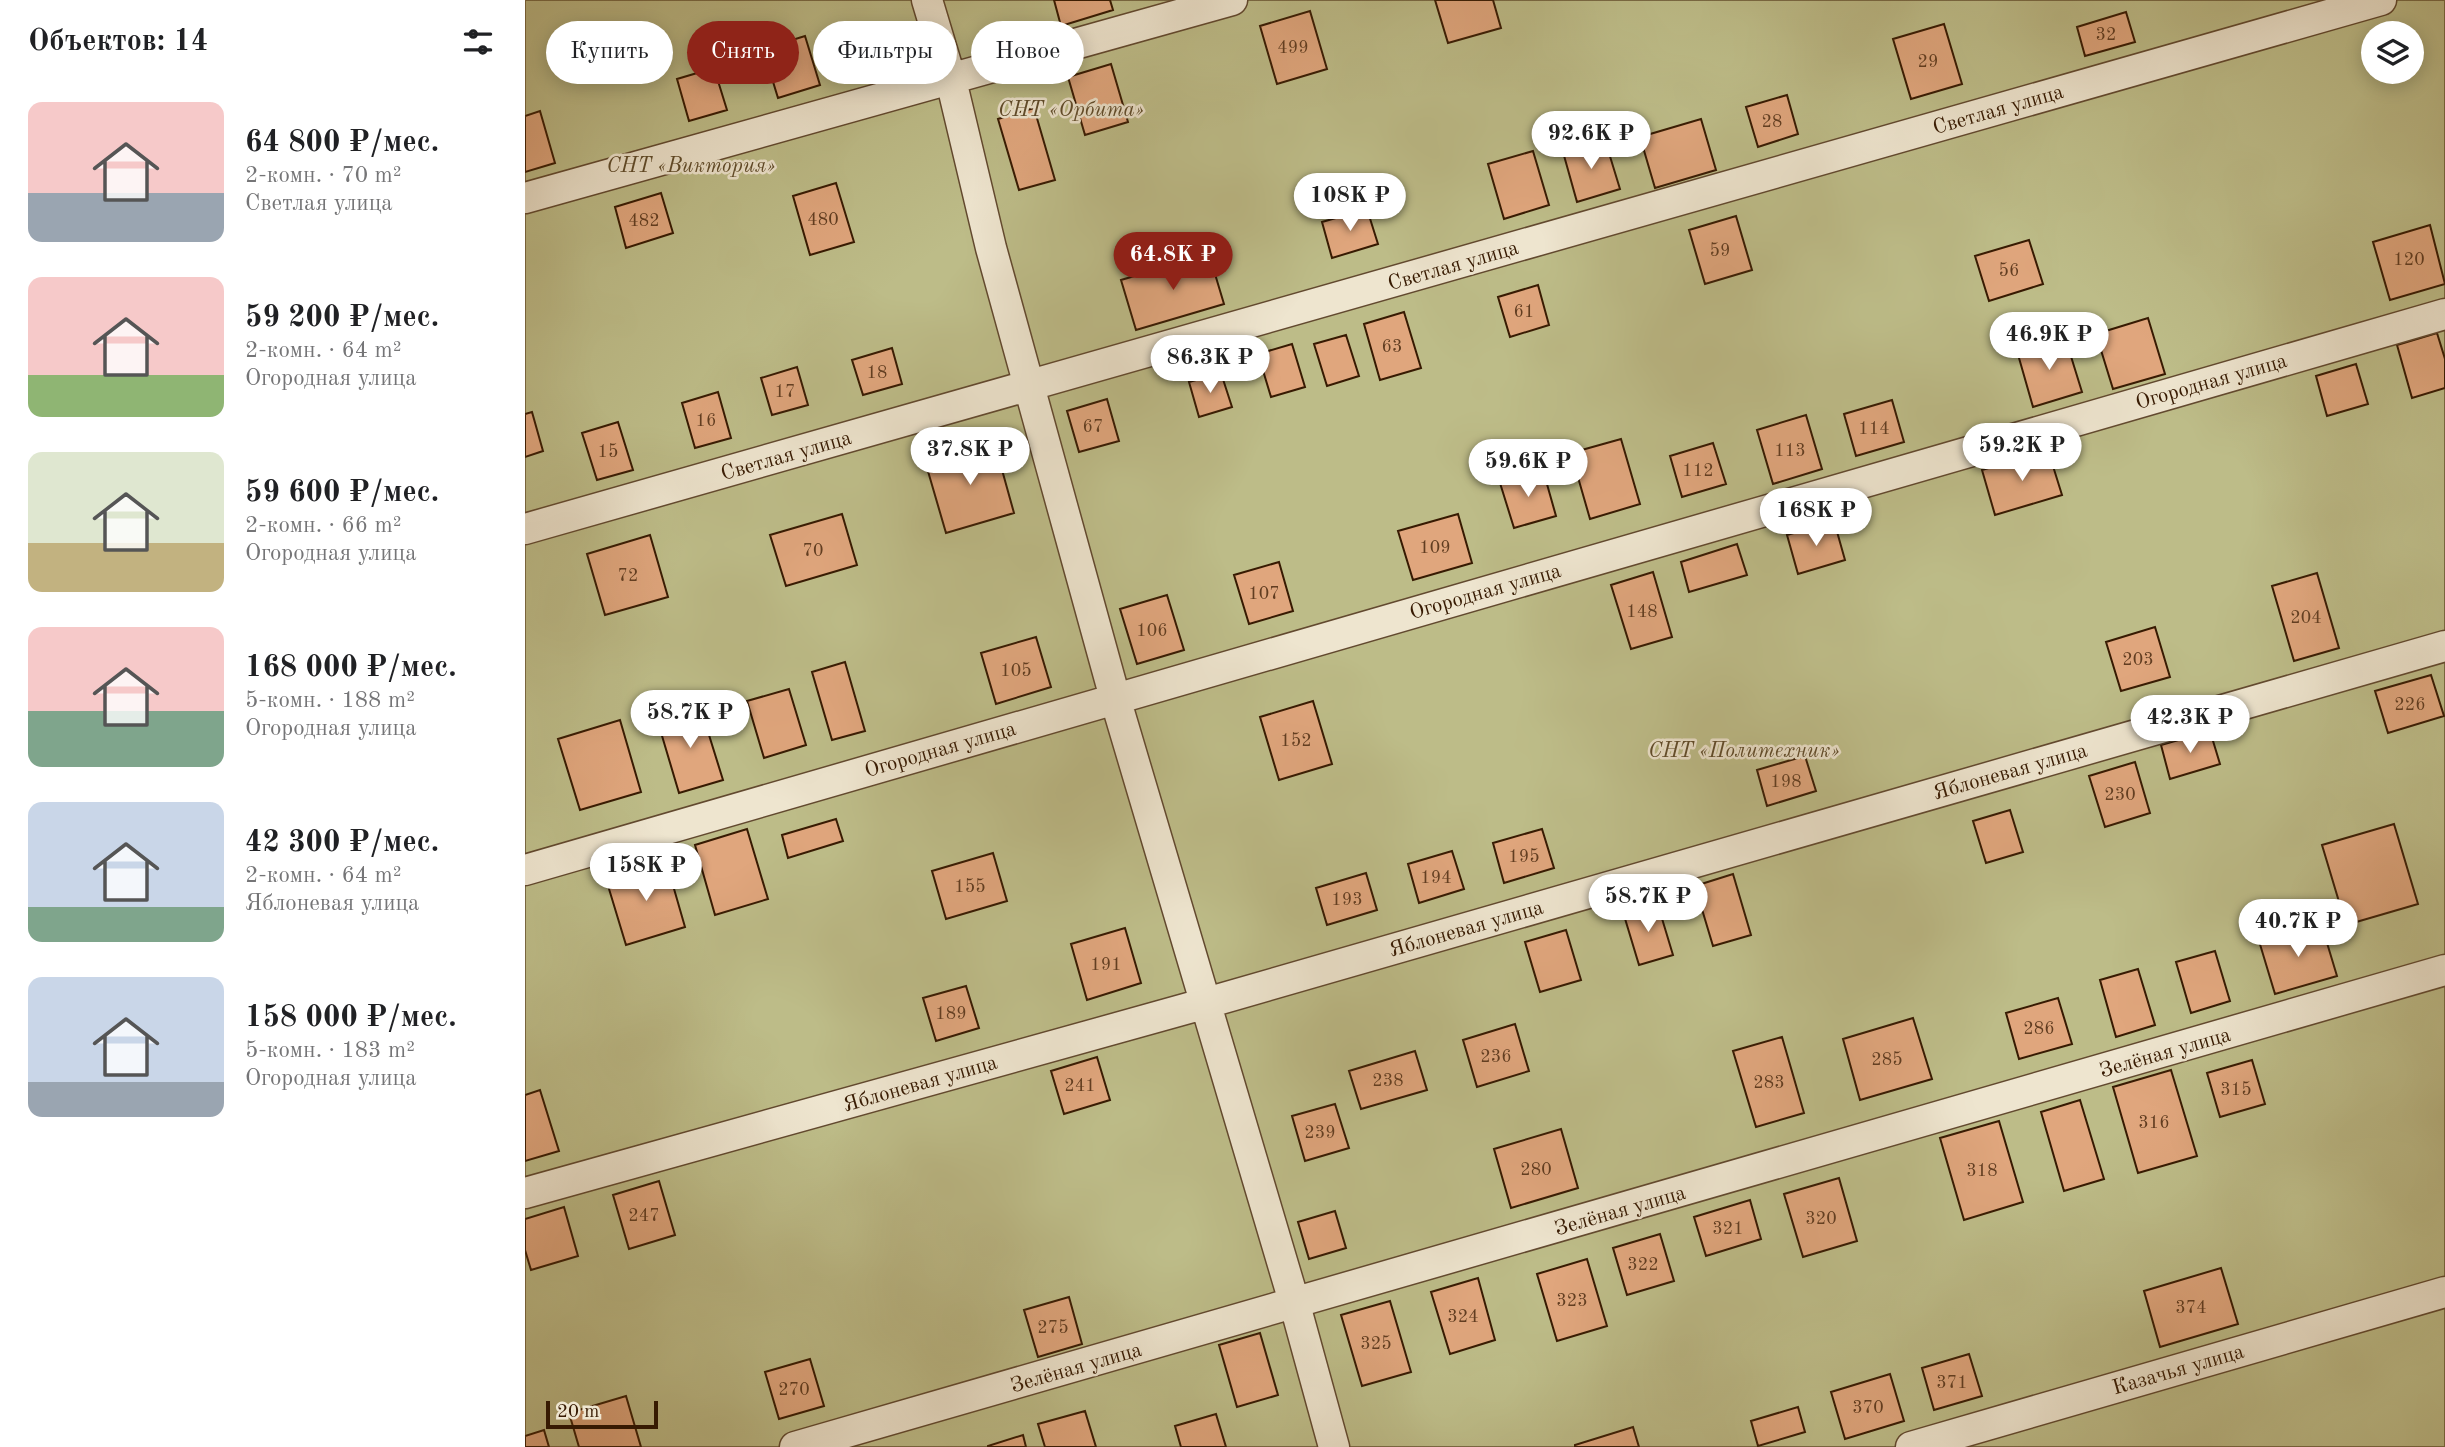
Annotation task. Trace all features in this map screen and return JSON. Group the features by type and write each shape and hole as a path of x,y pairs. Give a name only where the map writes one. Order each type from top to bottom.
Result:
{"street":[{"path":"927,0 933,21"},
{"path":"957,78 1232,0"},
{"name":"Светлая улица","path":"525,529 2381,0"},
{"path":"525,198 937,84"},
{"path":"952,84 991,248 1115,698 1203,1004 1295,1305 1334,1447"},
{"name":"Огородная улица","path":"525,870 2445,314"},
{"name":"Яблоневая улица","path":"525,1193 1203,1004 2445,646"},
{"name":"Зелёная улица","path":"795,1447 1295,1305 2445,970"},
{"name":"Казачья улица","path":"1911,1447 2445,1292"}],"green space":[{"name":"СНТ «Политехник»","path":"525,0 2445,0 2445,1447 525,1447"}],"building":[{"path":"1054,0 1110,0 1113,10 1077,21 1060,21"},
{"path":"1435,0 1493,0 1501,28 1448,43"},
{"path":"1310,11 1327,69 1277,84 1260,26"},
{"path":"2126,12 2135,42 2085,56 2077,27"},
{"path":"1944,24 1962,84 1911,99 1893,39"},
{"path":"805,36 813,62 813,84 820,85 778,98 774,84 799,84 799,38"},
{"path":"1111,64 1128,122 1085,135 1070,84 1084,84 1084,72"},
{"path":"687,76 687,84 719,84 727,110 689,121 677,79"},
{"path":"1787,95 1798,134 1758,147 1746,107"},
{"path":"1034,108 1055,180 1019,190 998,119"},
{"path":"540,111 555,163 525,172 525,116"},
{"path":"1701,119 1716,170 1655,188 1640,137"},
{"path":"1605,140 1620,189 1577,202 1563,152"},
{"path":"1533,151 1549,205 1504,219 1488,164"},
{"path":"836,183 854,242 810,255 793,196"},
{"path":"661,193 673,233 626,248 615,207"},
{"path":"1367,209 1378,244 1332,258 1322,222"},
{"path":"1736,216 1752,270 1705,284 1689,230"},
{"path":"2430,225 2445,284 2390,300 2373,242"},
{"path":"2029,240 2043,284 1989,301 1975,256"},
{"path":"1209,254 1224,304 1136,330 1121,280"},
{"path":"1538,285 1549,325 1510,337 1498,297"},
{"path":"1404,312 1421,368 1380,380 1364,324"},
{"path":"2148,318 2165,374 2113,389 2096,334"},
{"path":"2437,333 2445,359 2445,388 2412,398 2397,345"},
{"path":"1346,335 1359,376 1327,386 1314,344"},
{"path":"2065,337 2082,392 2033,407 2017,351"},
{"path":"1292,344 1305,387 1271,397 1258,354"},
{"path":"892,348 902,384 863,395 852,360"},
{"path":"2356,364 2368,404 2327,416 2316,376"},
{"path":"797,367 808,405 772,415 761,378"},
{"path":"1221,373 1232,407 1199,417 1189,382"},
{"path":"718,392 731,438 695,448 682,403"},
{"path":"1107,399 1119,441 1079,452 1067,411"},
{"path":"1892,400 1904,442 1856,456 1844,414"},
{"path":"532,412 543,451 525,457 525,414"},
{"path":"1806,415 1822,469 1773,484 1757,430"},
{"path":"618,422 633,470 597,480 582,433"},
{"path":"1621,439 1640,504 1590,519 1571,453"},
{"path":"994,441 1014,513 946,533 925,461"},
{"path":"1713,443 1726,484 1682,497 1670,456"},
{"path":"2048,450 2062,495 1995,515 1982,470"},
{"path":"1543,470 1556,516 1514,528 1500,483"},
{"path":"842,514 857,565 786,586 770,535"},
{"path":"1458,514 1472,563 1413,580 1398,531"},
{"path":"1834,521 1845,560 1798,574 1787,535"},
{"path":"650,535 668,597 605,615 587,554"},
{"path":"1737,544 1747,575 1689,592 1681,562"},
{"path":"1279,562 1293,611 1249,624 1234,575"},
{"path":"1653,572 1672,637 1631,649 1611,585"},
{"path":"2317,573 2339,648 2294,661 2272,586"},
{"path":"1167,595 1184,650 1137,664 1120,609"},
{"path":"2155,627 2170,677 2121,691 2106,642"},
{"path":"1036,637 1051,687 996,704 981,653"},
{"path":"845,662 865,731 832,740 812,672"},
{"path":"2431,675 2444,716 2388,733 2375,691"},
{"path":"789,689 806,745 764,758 747,701"},
{"path":"1313,701 1332,764 1279,780 1260,717"},
{"path":"700,706 723,780 679,793 657,719"},
{"path":"620,720 641,792 580,810 558,739"},
{"path":"2210,731 2220,764 2170,779 2161,745"},
{"path":"1805,756 1816,791 1767,806 1757,770"},
{"path":"2135,762 2150,813 2105,827 2089,776"},
{"path":"2010,810 2023,852 1986,863 1973,821"},
{"path":"836,819 843,841 788,858 782,835"},
{"path":"2394,824 2418,904 2346,925 2322,845"},
{"path":"747,829 768,899 715,915 695,845"},
{"path":"1542,829 1554,868 1504,883 1493,843"},
{"path":"1452,851 1464,889 1419,903 1408,864"},
{"path":"993,853 1007,901 946,919 932,871"},
{"path":"666,861 685,927 626,945 606,879"},
{"path":"1366,873 1377,910 1327,925 1316,888"},
{"path":"1733,874 1751,935 1713,946 1695,886"},
{"path":"1657,902 1673,955 1639,965 1623,912"},
{"path":"2321,923 2337,976 2275,994 2259,941"},
{"path":"1125,928 1141,983 1087,1000 1071,944"},
{"path":"1566,930 1581,980 1540,992 1525,942"},
{"path":"2215,951 2230,1001 2191,1013 2176,962"},
{"path":"2138,969 2155,1025 2116,1037 2100,980"},
{"path":"966,986 979,1028 936,1041 923,998"},
{"path":"2058,998 2072,1044 2019,1059 2006,1013"},
{"path":"1913,1018 1932,1079 1860,1100 1843,1039"},
{"path":"1515,1024 1529,1071 1477,1087 1463,1040"},
{"path":"1782,1037 1804,1113 1756,1127 1733,1051"},
{"path":"1415,1051 1427,1090 1361,1109 1349,1071"},
{"path":"1097,1057 1110,1100 1064,1114 1051,1071"},
{"path":"2252,1060 2265,1104 2220,1117 2207,1073"},
{"path":"2171,1070 2197,1156 2138,1173 2113,1087"},
{"path":"540,1090 559,1151 525,1161 525,1095"},
{"path":"2080,1100 2104,1179 2064,1191 2041,1112"},
{"path":"1335,1104 1349,1148 1305,1161 1292,1116"},
{"path":"1999,1121 2023,1202 1964,1220 1940,1138"},
{"path":"1561,1129 1578,1188 1511,1208 1494,1149"},
{"path":"1839,1178 1857,1241 1803,1257 1784,1194"},
{"path":"659,1181 675,1235 629,1249 613,1195"},
{"path":"1750,1200 1761,1239 1706,1256 1694,1217"},
{"path":"564,1207 578,1256 531,1270 525,1250 525,1219"},
{"path":"1335,1211 1346,1248 1309,1259 1298,1222"},
{"path":"1660,1234 1674,1281 1627,1295 1613,1248"},
{"path":"1587,1259 1607,1326 1557,1341 1537,1274"},
{"path":"2221,1268 2238,1324 2160,1347 2144,1291"},
{"path":"1478,1278 1495,1340 1450,1354 1431,1292"},
{"path":"1069,1297 1082,1344 1038,1357 1024,1310"},
{"path":"1390,1301 1411,1372 1362,1386 1341,1315"},
{"path":"1260,1333 1278,1395 1237,1407 1219,1345"},
{"path":"1969,1354 1982,1396 1934,1410 1922,1368"},
{"path":"810,1359 824,1406 779,1419 765,1372"},
{"path":"1890,1374 1904,1421 1845,1439 1831,1392"},
{"path":"626,1396 641,1447 579,1447 569,1413"},
{"path":"1798,1407 1805,1432 1758,1446 1751,1421"},
{"path":"1085,1411 1096,1447 1045,1447 1038,1424"},
{"path":"1216,1414 1226,1447 1181,1447 1175,1426"},
{"path":"1633,1427 1639,1447 1575,1447 1575,1445"},
{"path":"544,1430 549,1447 525,1447 525,1436"},
{"path":"1023,1435 1026,1447 988,1447 988,1446"}],"park label":[{"name":"СНТ «Орбита»","path":"1071,109"},
{"name":"СНТ «Виктория»","path":"691,165"}]}
